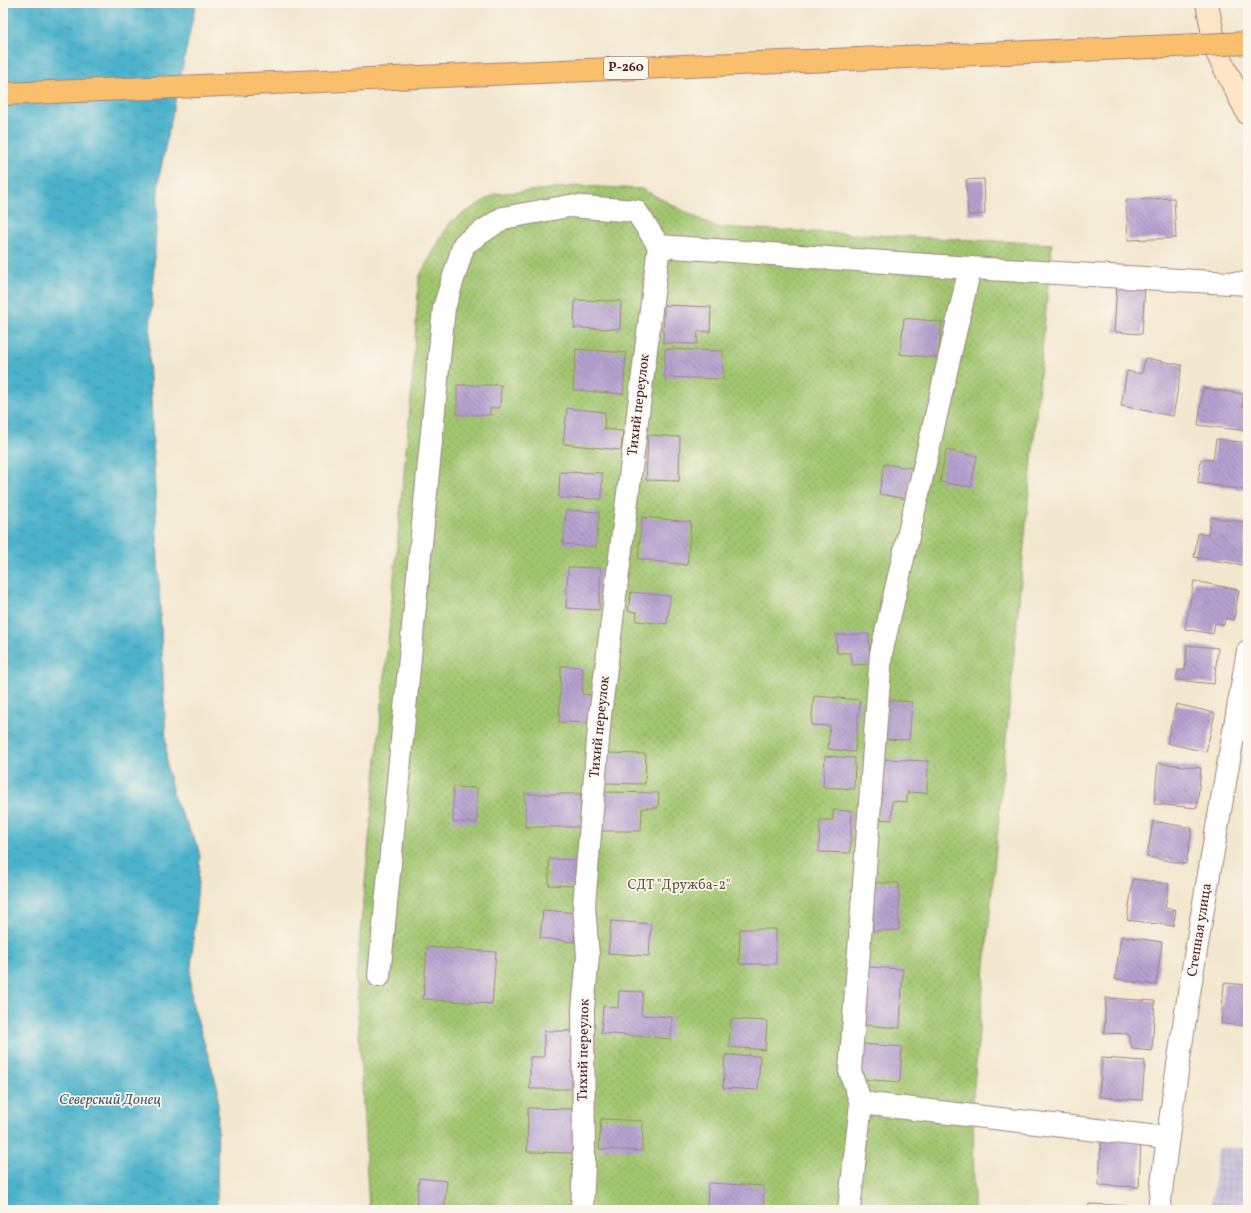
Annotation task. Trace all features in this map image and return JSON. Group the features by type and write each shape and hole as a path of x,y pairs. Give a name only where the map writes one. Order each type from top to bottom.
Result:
{"highway":[{"name":"Р-260","path":"3,94 1248,43"}],"street":[{"path":"1207,3 1216,51 1248,114"},
{"path":"379,976 444,308 464,244 503,218 569,206 636,211 659,246 970,268 1248,284"},
{"name":"Тихий переулок","path":"582,1210 584,1164 583,1009 588,956 584,905 600,716 659,246"},
{"path":"849,1210 861,1103 850,1071 881,654 970,268"},
{"name":"Степная улица","path":"1159,1210 1167,1138 1208,878 1248,651"},
{"path":"861,1103 1167,1138"}],"shaded area":[{"path":"1218,1148 1248,1148 1248,1210 1211,1210"}],"green space":[{"name":"СДТ \"Дружба-2\"","path":"581,186 642,189 715,227 1052,244 973,1096 974,1210 369,1210 356,978 412,388 419,277 450,222 495,194"}],"water":[{"name":"Северский Донец","path":"3,3 196,3 159,177 149,354 167,767 174,798 198,847 200,857 190,981 192,1002 218,1089 217,1210 3,1210"}],"building":[{"path":"984,179 985,214 968,215 966,180"},
{"path":"1174,198 1176,238 1128,240 1126,200"},
{"path":"1117,284 1145,286 1142,334 1114,332"},
{"path":"575,300 621,301 620,329 574,328"},
{"path":"664,305 711,307 710,332 698,331 697,344 663,343"},
{"path":"904,318 942,322 938,358 900,354"},
{"path":"576,349 626,353 623,394 573,390"},
{"path":"665,349 723,351 723,379 664,377"},
{"path":"1145,358 1182,365 1173,416 1121,406 1127,371 1142,374"},
{"path":"457,385 501,385 500,408 490,408 490,415 457,415"},
{"path":"1203,388 1243,394 1242,406 1248,407 1248,431 1198,425"},
{"path":"567,408 605,412 604,429 623,431 621,450 563,444"},
{"path":"648,435 680,437 679,481 646,480"},
{"path":"1216,439 1248,443 1248,460 1244,490 1198,483 1201,459 1213,460"},
{"path":"946,450 977,456 971,487 940,482"},
{"path":"884,464 912,468 907,499 879,494"},
{"path":"560,472 602,473 602,499 559,498"},
{"path":"566,510 599,512 596,547 563,544"},
{"path":"642,517 691,522 687,565 638,559"},
{"path":"1211,517 1248,523 1242,565 1194,557 1198,533 1208,535"},
{"path":"568,567 601,568 599,610 566,608"},
{"path":"1194,581 1239,590 1234,620 1225,618 1224,625 1215,623 1213,634 1185,629"},
{"path":"631,592 670,596 667,624 636,621 637,612 628,611"},
{"path":"869,634 870,664 852,665 851,653 837,653 836,635"},
{"path":"1187,645 1218,648 1214,684 1176,680 1178,670 1185,670"},
{"path":"561,666 583,667 582,694 594,695 593,723 559,722"},
{"path":"814,696 860,700 855,752 828,749 830,726 811,725"},
{"path":"888,700 912,702 909,740 885,739"},
{"path":"1176,704 1215,713 1206,752 1167,743"},
{"path":"604,753 646,754 645,784 604,783"},
{"path":"825,756 855,758 854,789 823,787"},
{"path":"881,759 928,761 927,793 907,792 907,802 892,801 892,820 879,819"},
{"path":"1158,763 1201,768 1197,808 1154,804"},
{"path":"453,787 477,788 477,823 453,822"},
{"path":"602,792 659,793 658,808 642,808 641,831 601,831"},
{"path":"525,794 581,794 581,827 525,827"},
{"path":"833,810 852,811 850,853 819,852 820,820 833,820"},
{"path":"1153,821 1192,828 1186,864 1147,857"},
{"path":"549,859 579,860 577,886 549,885"},
{"path":"1133,879 1169,884 1165,908 1176,910 1173,926 1127,920"},
{"path":"872,883 899,883 899,930 873,931"},
{"path":"543,910 576,913 574,942 540,938"},
{"path":"611,921 651,924 649,956 608,953"},
{"path":"740,929 776,929 776,964 739,964"},
{"path":"1121,936 1162,942 1156,985 1115,979"},
{"path":"427,947 496,952 492,1004 423,999"},
{"path":"867,967 903,969 900,1028 863,1025"},
{"path":"1224,983 1248,985 1248,1026 1221,1024"},
{"path":"619,991 643,992 641,1015 672,1017 671,1039 601,1033 603,1006 618,1008"},
{"path":"1106,998 1155,1001 1152,1051 1132,1049 1128,1034 1104,1033"},
{"path":"731,1019 767,1021 765,1050 729,1047"},
{"path":"544,1031 575,1031 575,1089 530,1089 530,1057 544,1057"},
{"path":"862,1044 902,1047 900,1082 860,1079"},
{"path":"725,1055 760,1056 758,1090 723,1088"},
{"path":"1102,1058 1145,1061 1142,1100 1099,1097"},
{"path":"528,1108 574,1109 574,1153 527,1152"},
{"path":"601,1119 643,1121 642,1151 599,1149"},
{"path":"1101,1139 1141,1141 1139,1187 1099,1185"},
{"path":"419,1178 447,1181 444,1210 416,1210"},
{"path":"708,1183 764,1186 763,1210 707,1210"},
{"path":"1089,1204 1135,1206 1134,1210 1088,1210"}]}
